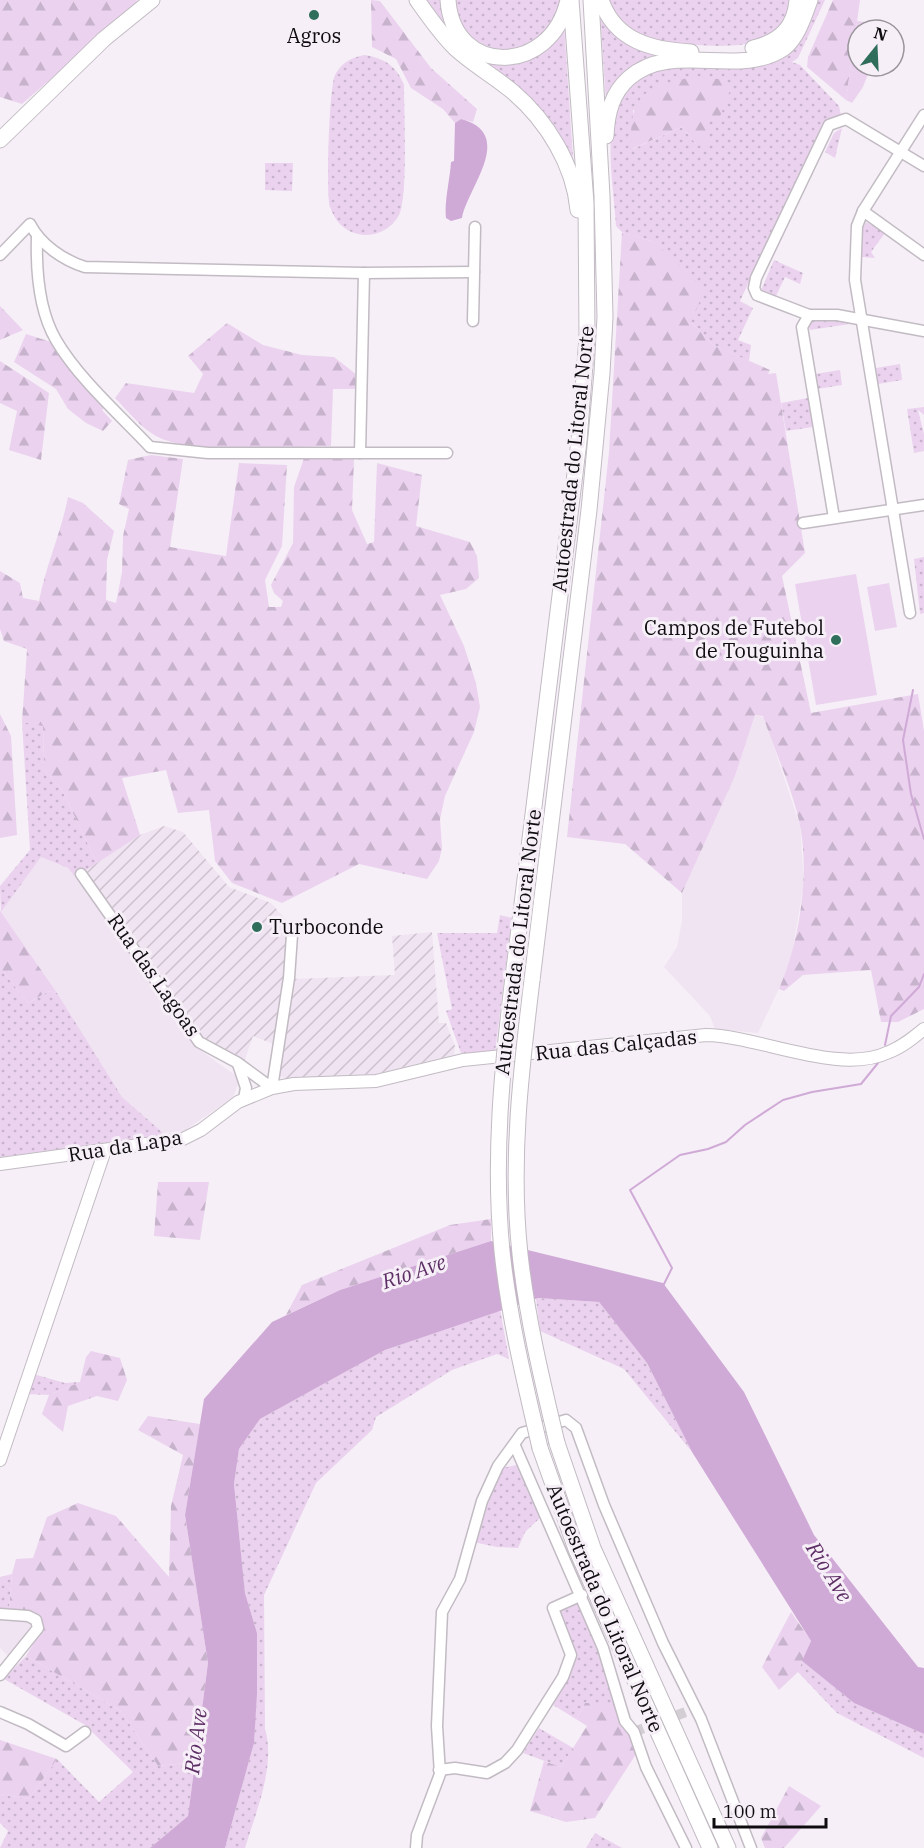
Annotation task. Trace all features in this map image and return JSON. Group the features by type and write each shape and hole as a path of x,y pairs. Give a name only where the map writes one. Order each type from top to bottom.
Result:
{"highway":[{"path":"0,140 90,52 152,0"},
{"path":"417,0 456,49 514,93 545,127 566,166 576,196 581,257 588,261"},
{"path":"448,0 449,14 461,37 478,50 502,58 524,55 542,46 558,28 570,0"},
{"name":"Autoestrada do Litoral Norte","path":"570,0 588,261 587,338 579,441 501,1079 498,1164 502,1250 514,1338 540,1448 576,1549 710,1848"},
{"name":"Autoestrada do Litoral Norte","path":"591,0 602,196 604,317 597,435 519,1083 516,1165 520,1252 532,1339 557,1443 593,1548 728,1848"},
{"path":"602,0 612,19 643,45 667,51 695,52 744,51 767,45 784,35 795,13 797,0"},
{"path":"602,196 609,112 622,85 641,68 663,62 748,59 776,52 794,37 810,0"}],"main road":[{"name":"Rua das Calçadas","path":"272,1088 294,1084 376,1080 463,1060 706,1035 724,1035 831,1058 860,1059 887,1054 924,1029"},
{"name":"Rua da Lapa","path":"0,1164 183,1138 201,1130 244,1099 272,1088"},
{"path":"0,1461 105,1150"}],"street":[{"path":"910,613 855,280 857,226 863,211 902,153 924,115"},
{"path":"924,166 846,119 829,125 756,278 754,288 757,295 809,315 837,315 924,331"},
{"path":"863,211 924,255"},
{"path":"0,255 30,224 37,237 70,263 85,267 364,273 474,272"},
{"path":"473,321 475,227"},
{"path":"37,237 36,263 44,307 56,340 80,372 150,447 208,453 447,453"},
{"path":"360,453 364,273"},
{"path":"809,315 802,327 834,518"},
{"path":"803,524 924,505"},
{"name":"Rua das Lagoas","path":"81,874 199,1042 238,1063 272,1088"},
{"path":"272,1088 289,978 292,935"},
{"path":"238,1063 246,1088 244,1099"},
{"path":"416,1848 417,1835 440,1770 437,1726 442,1612 460,1579 482,1501 498,1466 515,1446 522,1433 566,1420 576,1428 600,1495 663,1642 701,1719 751,1848"},
{"path":"515,1446 537,1502 582,1595 603,1648 625,1721 634,1732 646,1767 686,1848"},
{"path":"440,1770 455,1768 487,1773 505,1763 517,1750 563,1677 571,1655 553,1608 582,1595"},
{"path":"0,1614 28,1616 36,1620 38,1628 0,1675"},
{"path":"0,1712 28,1724 66,1746 85,1732"}],"shaded area":[{"path":"755,715 764,717 800,826 804,883 790,965 758,1033 715,1029 710,1016 664,967 677,947 682,921 682,893 735,776"},
{"path":"164,826 183,832 229,887 271,903 289,923 276,1045 253,1036 244,1062 203,1040 84,871 140,835"},
{"path":"41,857 68,868 112,926 194,1046 235,1075 238,1084 233,1097 184,1131 163,1133 122,1097 57,993 1,912"},
{"path":"432,932 439,1023 446,1023 455,1046 454,1055 376,1074 287,1080 278,1074 294,979 395,975 392,936"},
{"path":"0,1617 31,1622 34,1627 11,1659 0,1648"}],"green space":[{"path":"0,0 136,0 139,2 22,104 0,97"},
{"path":"371,0 380,1 431,68 477,109 473,122 461,119 455,123 443,109 411,88 396,59 372,47"},
{"path":"421,0 444,0 453,31 508,61 564,26 574,172 552,127 468,54"},
{"path":"454,0 560,0 553,22 541,38 525,47 507,50 489,47 473,37 460,22"},
{"path":"607,0 791,0 788,16 781,28 770,37 740,45 709,46 651,41 637,35 624,24"},
{"path":"817,0 825,0 798,58 792,62 800,65 839,106 841,115 825,122 740,301 753,308 738,340 751,345 749,361 713,345 691,322 654,242 622,232 616,226 611,157 614,116 621,95 633,81 647,72 682,66 739,64 762,53 806,25","holes":["633,110 708,121 696,144 682,127 633,149"]},
{"path":"833,0 860,0 857,18 846,18 846,78 849,78 846,100 807,67 808,57"},
{"path":"600,9 612,27 673,54 642,62 606,103"},
{"path":"364,55 378,58 389,64 398,73 404,85 404,188 400,213 388,228 371,235 348,230 337,221 330,207 328,182 330,118 335,75 347,61"},
{"path":"689,78 721,79 731,88 719,119 708,121 710,145 696,144 682,127 632,149 632,118 641,98 659,86"},
{"path":"849,78 866,78 852,103 846,100"},
{"path":"842,128 835,158 825,152 834,133"},
{"path":"265,163 293,163 292,191 265,190"},
{"path":"866,222 885,233 871,252 875,258 862,257 863,228"},
{"path":"622,232 654,242 705,289 691,322 713,345 770,370 768,374 776,373 805,553 782,576 811,713 918,694 924,731 924,1009 898,1022 881,1022 871,970 803,975 784,991 779,989 792,951 801,909 803,845 793,800 763,716 755,715 735,776 682,893 625,844 567,837 609,452"},
{"path":"774,260 803,273 800,284 785,277 775,298 762,291"},
{"path":"0,306 23,330 0,340"},
{"path":"838,318 850,324 810,330 808,326 814,320"},
{"path":"227,323 263,345 302,355 334,357 357,375 357,389 333,389 331,446 216,448 172,442 156,436 145,428 115,398 126,383 194,393 203,374 188,356"},
{"path":"26,334 51,342 77,378 106,406 102,410 112,421 103,431 86,423 68,409 56,389 14,362"},
{"path":"0,361 49,393 41,460 9,450 17,411 0,403"},
{"path":"900,364 902,380 878,384 876,368"},
{"path":"840,370 842,385 817,389 815,374"},
{"path":"808,398 813,427 786,431 781,403"},
{"path":"924,407 924,415 918,410 924,434 924,451 914,453 907,409"},
{"path":"151,455 183,459 170,547 226,556 239,463 287,465 282,546 265,580 269,607 281,607 283,601 274,593 271,585 293,543 294,487 304,458 354,459 352,510 367,544 374,542 377,463 422,475 416,526 470,542 477,556 479,578 466,589 440,595 464,646 476,683 480,707 474,732 445,796 440,819 442,848 439,861 427,879 359,864 282,903 232,883 215,861 209,810 178,813 166,770 122,778 140,835 97,863 61,788 44,770 43,726 22,722 27,649 4,641 0,629 0,571 20,583 23,598 39,601 68,497 83,503 114,531 107,560 106,600 116,603 122,572 123,536 129,509 119,504 128,460"},
{"path":"924,557 924,613 920,614 914,559"},
{"name":"Campos de Futebol de Touguinha","path":"856,574 877,695 816,705 795,584"},
{"path":"889,583 897,627 875,631 867,587"},
{"path":"0,714 11,736 17,835 0,838"},
{"path":"22,722 43,725 44,770 61,788 97,863 75,877 68,868 41,857 1,912 0,886 30,850"},
{"path":"0,910 57,993 49,991 28,1003 0,968"},
{"path":"500,915 512,918 495,1052 461,1053 446,1011 452,1009 437,933 497,933"},
{"path":"0,968 28,1003 49,991 57,993 122,1097 163,1133 160,1136 0,1157"},
{"path":"158,1182 209,1182 200,1240 154,1236"},
{"path":"491,1219 491,1241 340,1290 286,1315 302,1285 450,1225"},
{"path":"536,1298 599,1302 647,1363 692,1452 624,1369 540,1331"},
{"path":"500,1309 509,1359 497,1354 452,1370 376,1417 372,1430 316,1483 264,1595 265,1729 268,1743 266,1773 245,1848 225,1848 254,1743 257,1633 245,1593 234,1484 239,1449 260,1419 385,1350"},
{"path":"91,1351 120,1358 127,1380 118,1401 97,1396 68,1406 63,1432 42,1414 49,1395 80,1382 86,1357"},
{"path":"33,1374 65,1383 80,1382 49,1395 26,1394"},
{"path":"148,1416 200,1424 185,1515 208,1663 195,1762 158,1766 121,1711 26,1656 43,1628 42,1623 9,1610 12,1574 16,1559 33,1558 47,1517 78,1503 116,1516 169,1577 171,1506 183,1455 138,1430"},
{"path":"517,1465 540,1518 525,1532 518,1548 473,1542 489,1492 502,1468"},
{"path":"12,1574 9,1610 0,1610 0,1577"},
{"path":"582,1601 617,1703 585,1703 576,1719 553,1705 572,1666 557,1613 562,1606"},
{"path":"791,1612 811,1641 798,1672 779,1690 762,1667"},
{"path":"26,1656 121,1711 158,1766 195,1762 188,1816 150,1848 0,1848 8,1831 0,1823 0,1794 29,1799 57,1759 99,1802 133,1772 85,1725 4,1679"},
{"path":"802,1661 854,1703 924,1734 924,1758 837,1713 798,1672"},
{"path":"585,1703 617,1703 638,1751 595,1818 566,1822 530,1811 544,1761 561,1767 587,1726 576,1719"},
{"path":"539,1728 573,1748 561,1767 523,1753"},
{"path":"0,1740 57,1759 29,1799 0,1794"},
{"path":"789,1786 821,1806 784,1848 765,1848 761,1838"},
{"path":"595,1833 622,1848 586,1848"}],"water":[{"path":"461,119 477,126 485,137 487,149 479,177 462,218 451,221 446,218 446,198 451,162 454,161 455,123"},
{"name":"Rio Ave","path":"491,1241 663,1283 744,1392 814,1535 918,1667 924,1668 924,1734 854,1703 802,1661 811,1641 692,1452 647,1363 599,1302 538,1298 385,1350 260,1419 239,1449 234,1484 245,1593 257,1633 254,1743 225,1848 150,1848 188,1816 208,1663 185,1515 204,1399 272,1322 340,1290"}],"waterway":[{"path":"913,690 903,740 911,794 924,839"},
{"path":"885,1045 891,1016 919,987 924,974"},
{"path":"663,1286 672,1268 630,1190 680,1155 708,1149 726,1142 745,1125 783,1100 812,1092 861,1084 878,1063"}],"tunnel":[{"path":"634,1732 696,1708"}],"place":[{"name":"Agros","path":"314,15"},
{"name":"Campos de Futebol de Touguinha","path":"836,640"},
{"name":"Turboconde","path":"257,927"}]}
